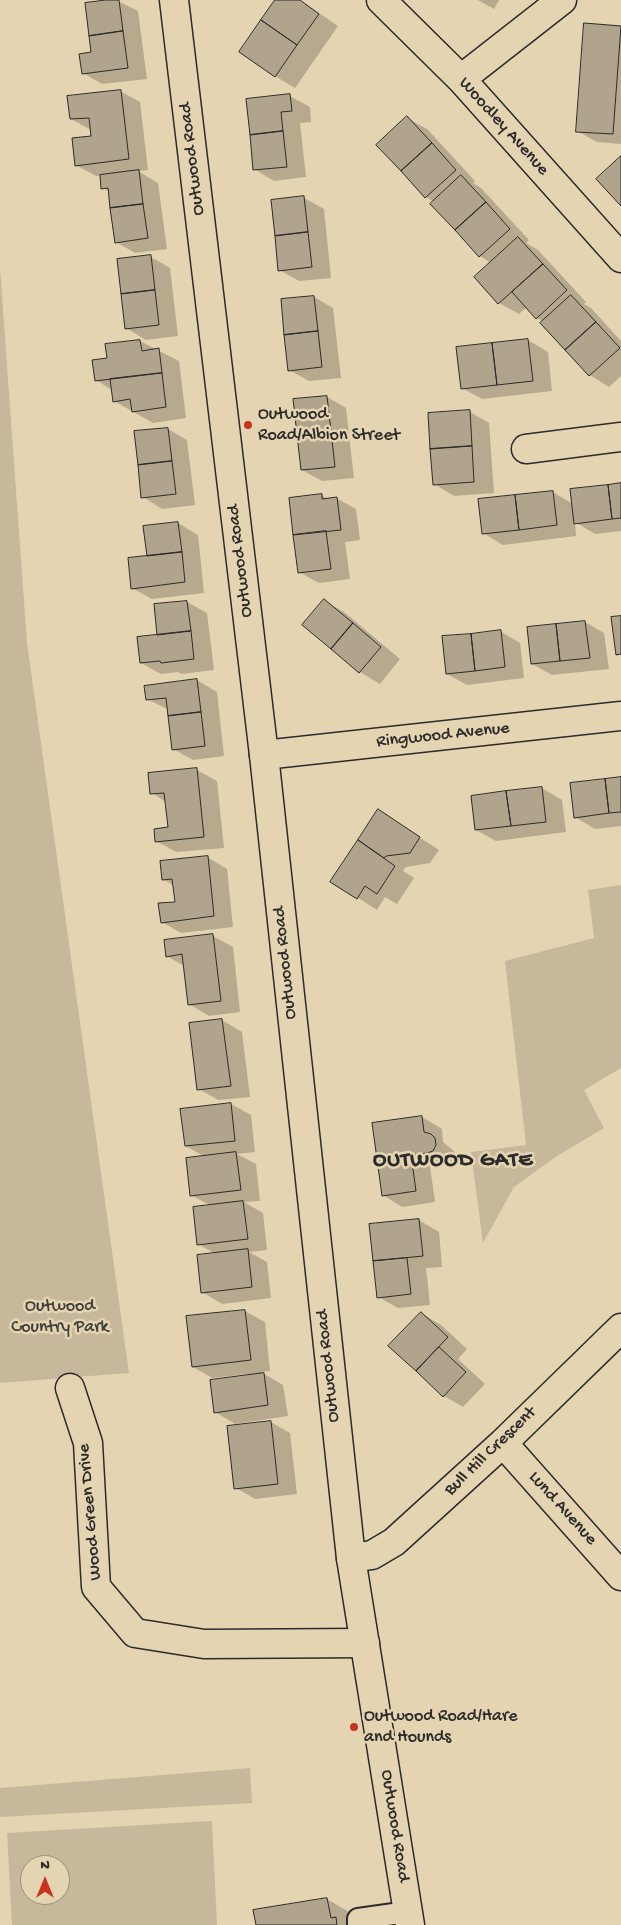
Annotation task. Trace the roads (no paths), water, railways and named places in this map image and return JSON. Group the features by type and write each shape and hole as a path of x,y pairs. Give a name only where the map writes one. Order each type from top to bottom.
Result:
{"street":[{"name":"Outwood Road","path":"174,0 264,755 351,1558 409,1919"},
{"name":"Woodley Avenue","path":"381,0 461,79 621,258"},
{"path":"461,79 562,0"},
{"path":"526,449 621,437"},
{"name":"Ringwood Avenue","path":"264,755 621,716"},
{"name":"Bull Hill Crescent","path":"351,1558 372,1556 394,1542 503,1443 621,1328"},
{"name":"Wood Green Drive","path":"70,1388 88,1443 96,1587 135,1633 204,1644 365,1642"},
{"name":"Lund Avenue","path":"503,1443 621,1576"}],"lane":[{"path":"358,1925 358,1920 409,1919"}],"place":[{"name":"Outwood Road/Albion Street","path":"248,425"},
{"name":"Outwood Road/Hare and Hounds","path":"354,1727"}],"district":[{"name":"OUTWOOD GATE","path":"453,1162"}],"park label":[{"name":"Outwood Country Park","path":"60,1317"}]}
